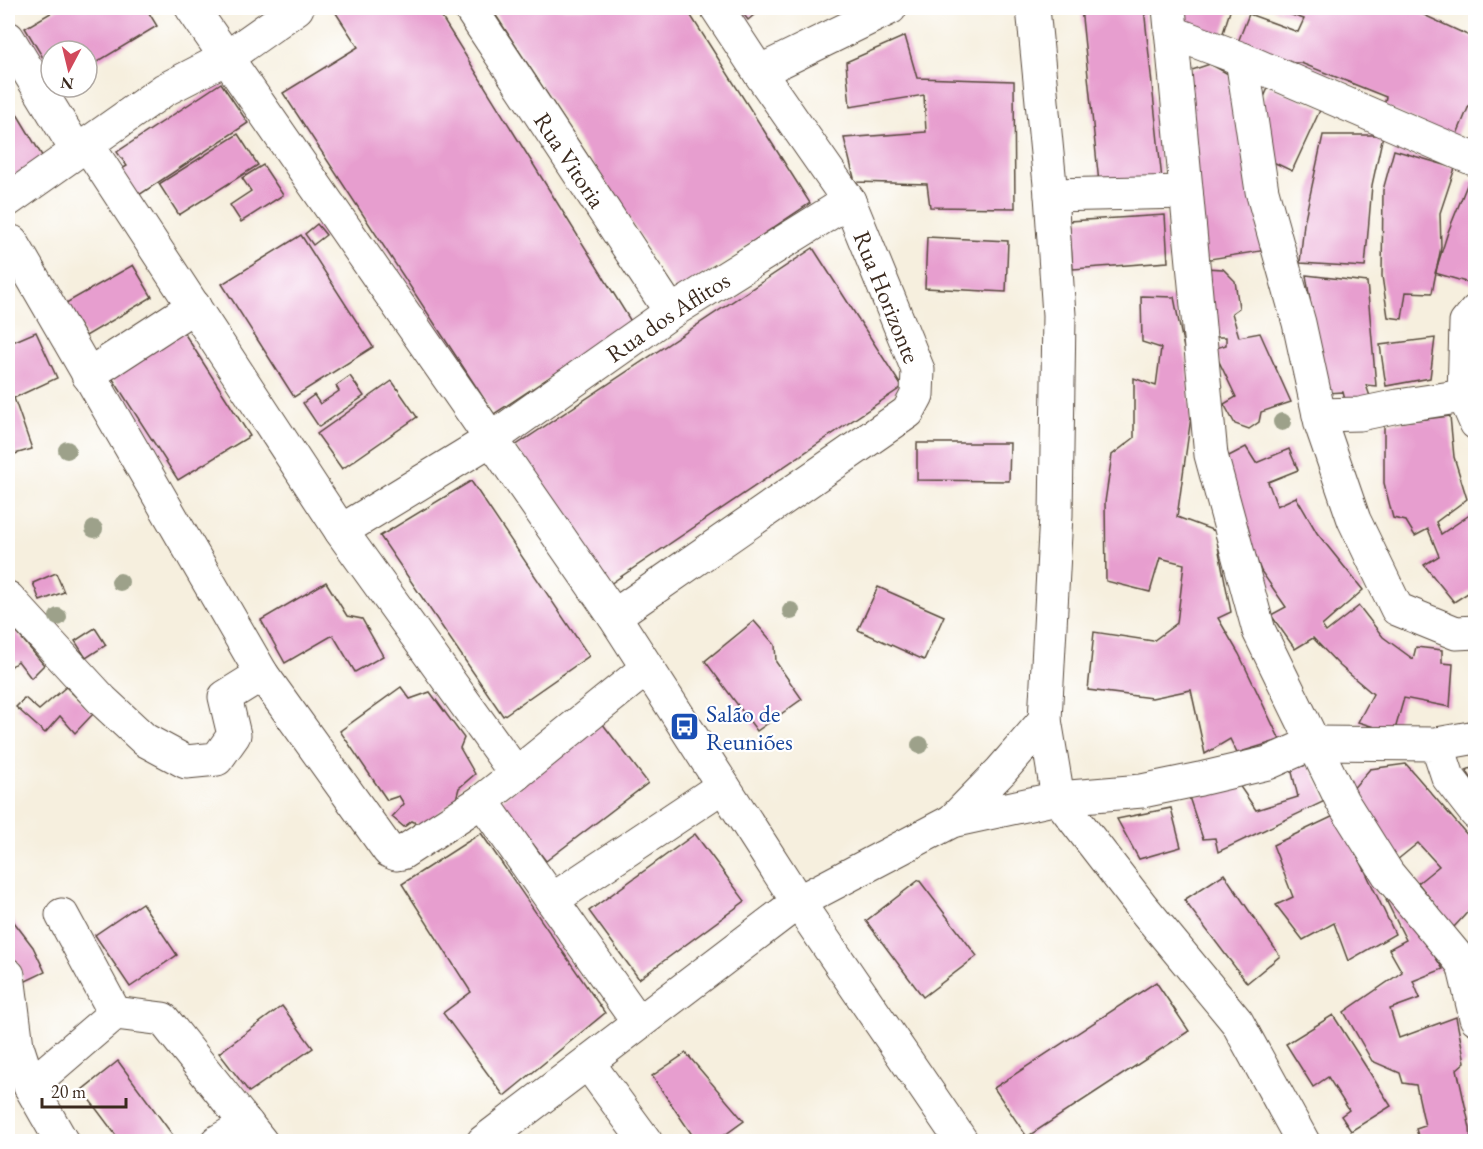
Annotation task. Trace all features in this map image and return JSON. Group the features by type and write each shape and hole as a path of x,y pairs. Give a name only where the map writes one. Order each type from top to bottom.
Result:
{"street":[{"path":"192,8 614,616 798,902 963,1142"},
{"path":"8,200 164,90 226,58 297,8"},
{"name":"Rua Vitoria","path":"470,8 671,312"},
{"name":"Rua Horizonte","path":"614,616 908,412 917,395 918,370 849,201 717,8"},
{"path":"759,72 891,8"},
{"path":"1033,8 1051,195 1059,315 1056,515 1045,720 1058,798 1143,908 1237,1023 1303,1142"},
{"path":"1170,20 1242,60 1475,159"},
{"path":"1170,20 1211,455 1259,631 1342,801 1388,874 1463,964 1476,1018"},
{"path":"8,38 82,148 194,306 342,531 516,774"},
{"path":"1242,60 1262,191 1299,323 1319,415 1354,520 1397,609 1456,633 1476,632"},
{"path":"1051,195 1186,192"},
{"name":"Rua dos Aflitos","path":"342,531 490,440 671,312 849,201"},
{"path":"8,241 12,242 262,674 389,851 396,855 402,853 482,801 647,668"},
{"path":"88,375 194,306"},
{"path":"1319,415 1360,414 1398,406 1470,409 1466,323 1476,311"},
{"path":"8,598 102,700 145,740 186,762 217,759 234,735 225,697 262,674"},
{"path":"952,821 1001,771 1045,720"},
{"path":"483,1142 798,902 952,821 1058,798 1142,791 1200,779 1268,763 1313,743 1437,744 1476,737"},
{"path":"1437,744 1448,777 1476,813"},
{"path":"552,900 723,786"},
{"path":"482,801 638,1022"},
{"path":"62,915 115,1013"},
{"path":"8,975 17,1046 30,1086 62,1142"},
{"path":"30,1086 115,1013 163,1019 254,1133 217,1142"},
{"path":"588,1063 645,1142"}],"building":[{"path":"59,8 146,8 157,26 99,61 99,39 39,39 39,51 25,28"},
{"path":"338,8 436,8 632,323 494,414 283,93 358,47 334,10"},
{"path":"491,8 686,8 810,203 677,292"},
{"path":"739,8 756,8 755,14 748,20"},
{"path":"1081,8 1144,8 1162,180 1099,183"},
{"path":"1181,8 1231,8 1221,39 1177,23"},
{"path":"1270,8 1409,8 1476,39 1476,89 1455,139 1384,106 1386,97 1301,63 1288,63 1238,42 1249,14 1298,32 1304,19"},
{"path":"905,36 917,78 1014,81 1015,208 930,207 927,184 855,182 844,138 926,132 924,95 850,107 846,62"},
{"path":"1210,64 1230,75 1267,250 1204,260 1183,73"},
{"path":"221,83 248,123 133,199 115,173 127,166 117,152"},
{"path":"1269,86 1321,108 1292,171 1271,161 1261,104"},
{"path":"8,99 44,159 8,181"},
{"path":"238,134 258,165 179,215 159,184"},
{"path":"1323,135 1383,135 1372,185 1365,267 1300,263 1304,223"},
{"path":"1394,150 1455,168 1440,213 1441,247 1432,293 1406,292 1402,319 1388,317 1382,276 1383,190"},
{"path":"263,165 283,195 241,222 230,205 251,191 242,178"},
{"path":"1469,180 1476,182 1476,285 1435,273 1448,232"},
{"path":"1165,215 1168,262 1073,269 1069,221"},
{"path":"317,224 326,235 313,245 305,234"},
{"path":"301,235 373,347 294,397 222,284"},
{"path":"927,237 1008,241 1006,292 925,288"},
{"path":"813,248 902,387 607,586 515,446"},
{"path":"133,265 152,297 86,336 66,303"},
{"path":"1204,268 1223,269 1235,281 1239,308 1232,313 1239,337 1260,333 1291,402 1261,412 1259,422 1249,429 1235,424 1224,404 1236,397 1213,349 1226,345 1226,337 1213,337"},
{"path":"1306,275 1367,282 1376,386 1366,385 1371,399 1346,404 1343,392 1325,393"},
{"path":"1141,296 1174,297 1187,364 1191,417 1177,517 1215,531 1231,612 1218,618 1239,654 1280,740 1237,753 1230,739 1205,754 1191,690 1152,698 1088,690 1094,632 1153,641 1177,623 1184,564 1160,558 1150,592 1106,581 1105,502 1112,455 1134,438 1134,378 1156,386 1161,348 1142,342"},
{"path":"181,328 250,436 178,480 109,373"},
{"path":"36,332 57,378 14,398 32,449 8,456 8,344"},
{"path":"1435,338 1430,378 1386,386 1380,345"},
{"path":"350,376 364,396 319,427 303,403 314,395 320,404 339,391 336,386"},
{"path":"392,381 417,417 342,469 317,434"},
{"path":"1450,416 1454,457 1467,499 1436,522 1441,534 1471,514 1476,524 1476,593 1474,589 1454,602 1424,565 1439,556 1428,529 1415,536 1406,521 1393,518 1384,483 1384,424"},
{"path":"917,443 1010,443 1009,481 917,480"},
{"path":"1246,447 1256,463 1289,449 1298,470 1268,482 1277,506 1296,497 1317,533 1363,590 1322,626 1326,632 1359,606 1383,637 1413,659 1416,647 1442,650 1442,663 1453,664 1450,707 1404,698 1394,733 1358,722 1373,694 1340,666 1313,638 1295,649 1271,615 1286,607 1261,571 1237,509 1225,458"},
{"path":"471,481 589,656 503,716 380,536"},
{"path":"56,573 64,592 40,601 33,583"},
{"path":"326,582 347,616 362,619 383,656 355,672 333,635 285,663 261,620"},
{"path":"878,587 944,616 924,660 858,630"},
{"path":"754,621 775,645 776,662 802,699 757,731 705,661"},
{"path":"8,622 44,665 31,678 18,661 8,669"},
{"path":"95,628 106,645 86,658 75,641"},
{"path":"66,687 93,714 75,733 60,716 45,733 16,707 25,698 39,710"},
{"path":"401,687 410,699 430,692 464,738 460,748 475,774 459,788 456,799 422,826 412,821 404,827 392,817 404,804 399,796 387,800 340,731"},
{"path":"602,723 648,783 546,861 500,801"},
{"path":"1406,764 1476,845 1476,903 1453,928 1418,883 1439,866 1418,843 1397,860 1350,792 1370,769"},
{"path":"1309,765 1327,800 1218,852 1215,838 1203,839 1189,797 1239,785 1256,810 1298,797 1291,768"},
{"path":"1476,766 1476,786 1466,770"},
{"path":"1171,808 1181,847 1139,859 1117,819"},
{"path":"1338,814 1395,934 1348,961 1334,923 1303,940 1276,905 1293,897 1273,845"},
{"path":"481,833 605,1013 504,1096 443,1013 471,992 402,884"},
{"path":"695,834 745,901 639,979 589,911"},
{"path":"1224,874 1280,956 1247,983 1184,900"},
{"path":"919,880 977,956 923,997 866,921"},
{"path":"1395,895 1443,969 1413,981 1420,998 1390,1009 1399,1038 1456,1017 1465,1062 1457,1069 1471,1142 1420,1142 1416,1129 1425,1126 1416,1085 1403,1083 1400,1073 1372,1061 1344,1012 1402,972 1389,949 1406,940 1386,900"},
{"path":"142,903 177,955 130,987 95,935"},
{"path":"8,910 33,947 45,972 24,982 18,963 8,953"},
{"path":"1156,982 1189,1031 1027,1137 994,1088"},
{"path":"282,1006 313,1048 249,1092 219,1053"},
{"path":"1333,1015 1391,1106 1351,1131 1341,1116 1349,1110 1328,1077 1313,1087 1286,1044"},
{"path":"686,1053 744,1121 715,1142 697,1142 652,1076"},
{"path":"118,1061 175,1138 170,1142 121,1142 82,1090"}],"place":[{"name":"Salão de Reuniões","path":"685,727"}]}
